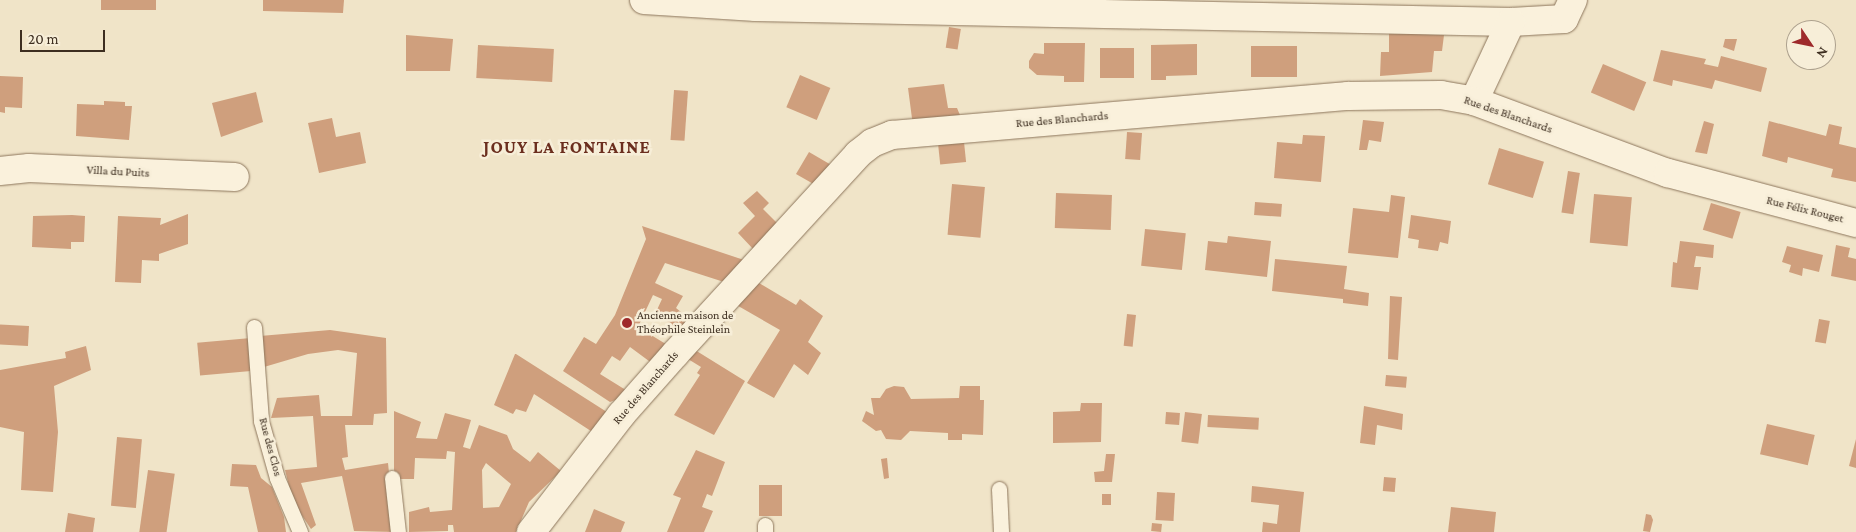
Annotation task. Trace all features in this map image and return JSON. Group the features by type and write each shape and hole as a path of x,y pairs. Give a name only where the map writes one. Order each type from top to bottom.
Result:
{"street":[{"path":"644,0 756,7 1512,22 1568,10"},
{"name":"Rue des Blanchards","path":"1474,101 1512,22"},
{"name":"Rue des Blanchards","path":"532,532 621,415 858,154 872,143 892,135 1348,96 1441,95 1474,101 1668,173 1753,197"},
{"name":"Villa du Puits","path":"0,171 30,168 235,177"},
{"name":"Rue Félix Rouget","path":"1753,197 1856,223"}],"lane":[{"name":"Rue des Clos","path":"254,327 261,421 277,478 300,532"},
{"path":"392,478 398,532"},
{"path":"999,489 1000,532"}],"building":[{"path":"101,0 156,0 156,10 101,10"},
{"path":"263,0 344,0 343,13 263,11"},
{"path":"949,27 961,29 958,50 946,48"},
{"path":"1389,32 1444,35 1442,51 1434,51 1432,72 1380,76 1381,52 1389,52"},
{"path":"406,35 453,39 450,71 406,71"},
{"path":"1725,39 1737,39 1734,51 1723,47"},
{"path":"1044,43 1085,43 1084,82 1064,82 1064,76 1037,75 1029,68 1029,61 1034,53 1044,54"},
{"path":"1197,44 1197,75 1166,76 1166,80 1151,80 1151,45"},
{"path":"478,45 554,49 552,82 476,78"},
{"path":"1251,46 1297,46 1297,77 1251,77"},
{"path":"1100,48 1134,48 1134,78 1100,78"},
{"path":"1661,50 1706,59 1704,64 1718,67 1721,56 1767,68 1761,92 1715,80 1712,89 1673,80 1672,86 1653,81"},
{"path":"1603,64 1646,82 1634,111 1591,93"},
{"path":"800,75 830,88 817,120 786,107"},
{"path":"0,76 23,77 22,108 5,107 5,113 0,112"},
{"path":"944,84 948,108 957,108 962,120 913,126 908,88"},
{"path":"674,90 688,91 684,141 671,140"},
{"path":"256,92 263,122 221,137 212,103"},
{"path":"104,101 125,102 125,106 132,106 129,140 76,136 77,104 104,105"},
{"path":"332,118 336,137 360,132 366,163 319,173 308,123"},
{"path":"1363,120 1384,122 1381,142 1369,140 1367,150 1359,150"},
{"path":"1704,121 1714,124 1707,154 1695,152"},
{"path":"1769,121 1826,136 1829,124 1842,127 1839,144 1856,148 1856,182 1831,177 1833,169 1788,157 1787,163 1762,156"},
{"path":"1127,132 1142,133 1140,160 1125,159"},
{"path":"1303,135 1325,136 1321,182 1274,178 1277,142 1302,144"},
{"path":"964,142 966,162 940,165 938,145"},
{"path":"1499,148 1544,162 1533,198 1488,184"},
{"path":"809,152 833,166 817,186 796,174"},
{"path":"1568,171 1580,173 1573,214 1561,212"},
{"path":"952,184 985,187 980,238 948,235"},
{"path":"757,191 769,203 763,209 779,225 754,250 738,233 755,216 743,203"},
{"path":"1056,193 1112,195 1111,230 1055,228"},
{"path":"1594,194 1632,197 1628,246 1590,243"},
{"path":"1391,195 1405,197 1398,258 1348,253 1353,208 1389,212"},
{"path":"1255,202 1282,204 1281,217 1254,215"},
{"path":"1711,203 1741,212 1732,239 1703,230"},
{"path":"188,214 188,244 159,254 159,261 142,260 141,283 115,282 118,216 161,218 160,225"},
{"path":"1411,215 1451,221 1448,244 1440,242 1438,251 1418,248 1419,240 1408,238"},
{"path":"33,216 85,216 84,242 71,242 71,249 32,247"},
{"path":"642,226 744,260 724,282 665,263 655,283 683,296 676,308 691,320 681,332 656,312 662,299 653,295 638,327 669,346 653,364 630,347 620,361 612,356 600,374 629,392 624,397 610,402 563,371 584,337 596,344 615,315 646,239"},
{"path":"1145,229 1186,233 1182,270 1141,266"},
{"path":"1228,236 1271,241 1267,277 1205,270 1208,241 1227,243"},
{"path":"1680,241 1714,245 1713,258 1696,256 1694,267 1701,267 1698,290 1671,287 1673,262 1677,263"},
{"path":"1836,245 1850,248 1848,257 1856,259 1856,281 1831,276"},
{"path":"1787,246 1823,255 1819,272 1803,268 1802,276 1789,272 1791,265 1782,262"},
{"path":"1275,259 1347,266 1344,289 1369,293 1368,306 1343,303 1343,299 1272,291"},
{"path":"754,280 796,305 800,299 823,316 808,342 821,353 808,375 794,364 774,398 747,383 780,330 733,303"},
{"path":"1390,296 1402,297 1398,360 1388,359"},
{"path":"1127,314 1136,315 1133,347 1124,346"},
{"path":"1819,319 1830,321 1826,344 1815,342"},
{"path":"0,324 29,326 28,346 0,345"},
{"path":"330,330 386,338 387,413 374,414 373,425 345,425 348,457 342,458 345,470 388,463 395,532 354,531 342,476 301,483 316,525 311,529 293,502 285,470 317,467 313,416 271,418 277,398 319,395 321,416 352,416 357,353 338,350 308,354 264,367 260,336"},
{"path":"251,338 254,371 200,376 197,343"},
{"path":"86,346 91,370 54,386 58,432 53,492 21,490 24,432 0,427 0,370 66,358 65,352"},
{"path":"695,350 745,381 714,435 674,415 700,375 697,373 701,367 688,359"},
{"path":"515,354 610,414 594,433 534,394 526,412 516,409 513,414 494,405"},
{"path":"1386,375 1407,377 1406,388 1385,386"},
{"path":"894,386 904,387 911,399 959,398 960,386 980,386 980,400 984,400 983,435 962,434 962,440 948,440 948,433 910,431 901,440 886,439 881,430 876,431 862,421 866,411 874,415 871,398 880,398 886,389"},
{"path":"1081,403 1102,403 1101,442 1053,443 1053,412 1080,411"},
{"path":"1364,406 1403,414 1402,430 1377,425 1375,445 1360,443"},
{"path":"394,411 421,422 416,438 437,439 445,413 471,420 463,447 470,449 479,425 507,435 513,449 530,462 538,452 561,471 529,502 516,532 454,532 453,525 448,525 448,531 409,532 409,512 429,507 430,512 452,510 455,452 447,451 446,459 415,458 414,479 394,479","holes":["486,463 511,484 499,507 483,508 482,470"]},
{"path":"1166,412 1180,413 1179,425 1165,424"},
{"path":"1185,412 1202,414 1198,444 1181,442"},
{"path":"1208,415 1259,418 1258,430 1207,427"},
{"path":"1767,424 1815,435 1808,465 1760,454"},
{"path":"117,437 142,439 136,508 111,506"},
{"path":"1856,439 1856,468 1849,466"},
{"path":"696,450 725,462 712,496 707,494 702,507 713,511 704,532 667,532 681,498 673,495"},
{"path":"1106,454 1115,454 1112,482 1095,482 1094,472 1104,471"},
{"path":"887,458 889,478 884,479 881,459"},
{"path":"232,464 256,465 261,478 272,487 284,517 286,532 258,532 248,487 230,486"},
{"path":"148,470 175,474 167,532 139,532"},
{"path":"1384,477 1396,478 1395,492 1383,491"},
{"path":"759,485 782,485 782,516 759,516"},
{"path":"1252,486 1304,492 1300,532 1262,532 1263,522 1277,524 1279,505 1251,502"},
{"path":"1157,492 1175,493 1174,521 1156,520"},
{"path":"1102,494 1111,494 1111,505 1102,505"},
{"path":"1451,507 1496,512 1494,532 1448,532"},
{"path":"594,509 625,522 621,532 585,532"},
{"path":"68,513 95,518 93,532 65,532"},
{"path":"1646,514 1651,515 1653,520 1650,532 1643,531"},
{"path":"1152,523 1162,524 1161,532 1151,531"}],"place":[{"name":"Ancienne maison de Théophile Steinlein","path":"627,323"}],"district":[{"name":"JOUY LA FONTAINE","path":"567,147"}]}
